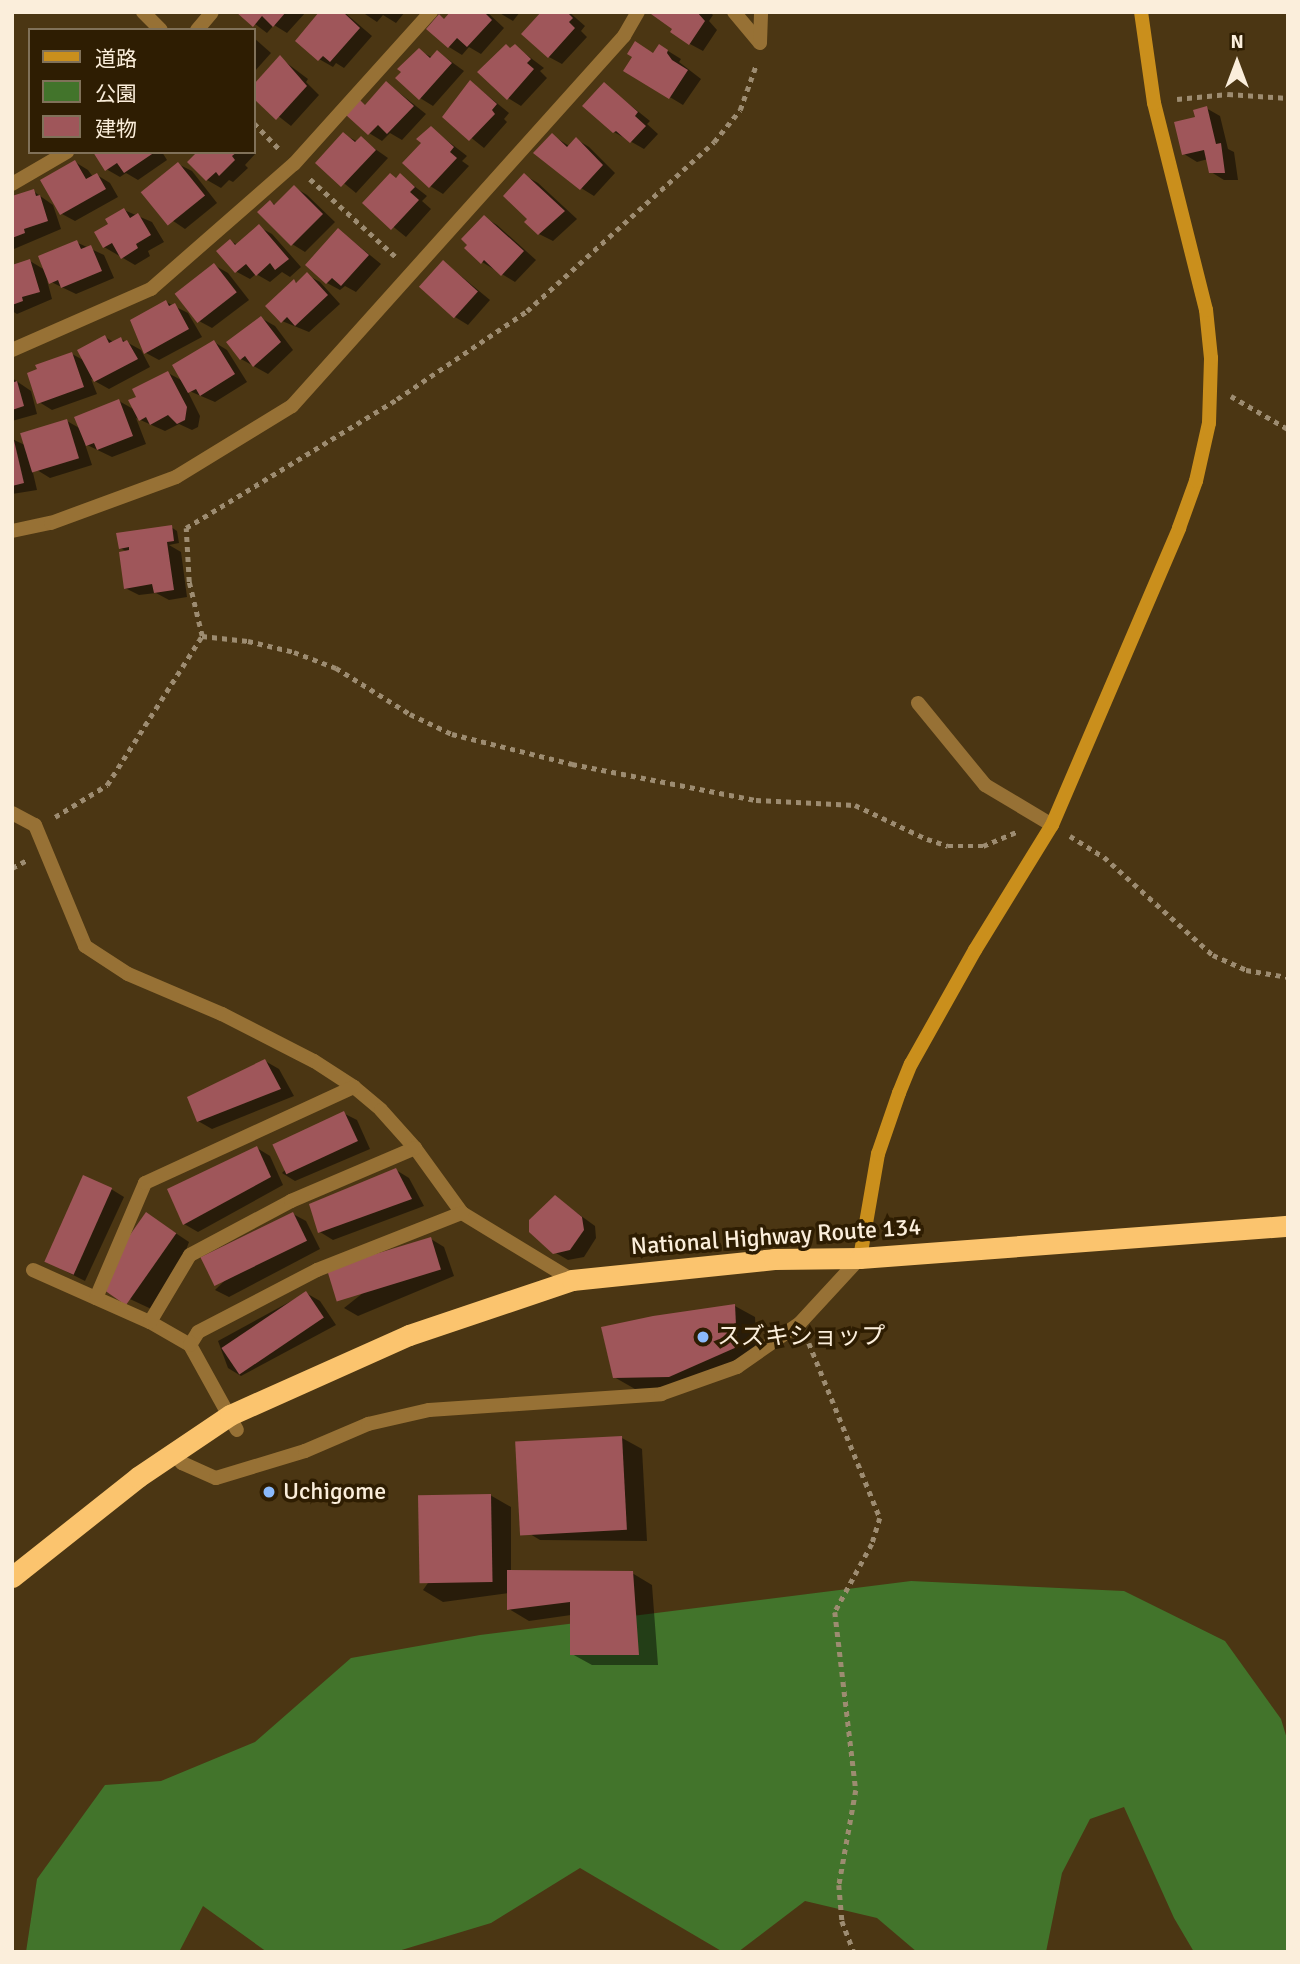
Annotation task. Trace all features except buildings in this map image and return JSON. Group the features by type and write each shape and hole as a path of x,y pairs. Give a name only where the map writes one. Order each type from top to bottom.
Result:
{"highway":[{"name":"National Highway Route 134","path":"12,1577 171,1452 233,1422 266,1396 409,1335 572,1280 774,1259 860,1258 1288,1226"}],"street":[{"path":"143,12 159,28"},
{"path":"199,28 212,12"},
{"path":"12,350 150,289 294,164 431,12"},
{"path":"12,531 51,523 176,477 292,406 624,36 638,12"},
{"path":"734,12 760,43"},
{"path":"760,43 761,12"},
{"path":"171,1452 183,1463 216,1478 305,1451 368,1424 417,1413 661,1394 737,1367 800,1323 860,1258 878,1154 887,1121 911,1064 975,950 1052,825 1192,493 1209,423 1211,384 1206,310 1154,103 1141,12"},
{"path":"12,184 64,154"},
{"path":"918,703 985,785 1052,825"},
{"path":"12,813 35,825 85,946 128,974 222,1014 314,1061 354,1087 381,1110 415,1148 462,1213 572,1280"},
{"path":"96,1298 145,1183 354,1087"},
{"path":"150,1322 190,1255 292,1201 415,1148"},
{"path":"190,1345 198,1332 317,1270 462,1213"},
{"path":"33,1270 150,1322 190,1345 233,1422"}],"path":[{"path":"35,825 65,813 107,785 202,636 189,582 186,528 397,399 527,311 713,142 740,110 755,71 760,43"},
{"path":"1154,103 1228,94 1288,98"},
{"path":"256,125 294,164 414,272"},
{"path":"1211,384 1288,429"},
{"path":"202,636 248,641 294,652 336,668 410,714 452,734 572,764 756,800 855,805 948,846 983,846 1026,828 1052,825 1104,857 1213,955 1245,970 1288,977"},
{"path":"800,1323 846,1429 880,1518 872,1544 835,1612 856,1790 839,1885 842,1921 854,1952"}],"green space":[{"path":"911,1581 1124,1591 1225,1641 1281,1719 1288,1742 1288,1952 1194,1952 1174,1918 1124,1807 1090,1819 1062,1873 1046,1952 917,1952 877,1918 805,1901 738,1952 723,1952 580,1868 491,1923 395,1952 267,1952 203,1906 179,1952 26,1952 37,1879 105,1785 161,1781 255,1742 351,1658 480,1635"}],"place":[{"name":"スズキショップ","path":"703,1337"},
{"name":"Uchigome","path":"269,1492"}]}
